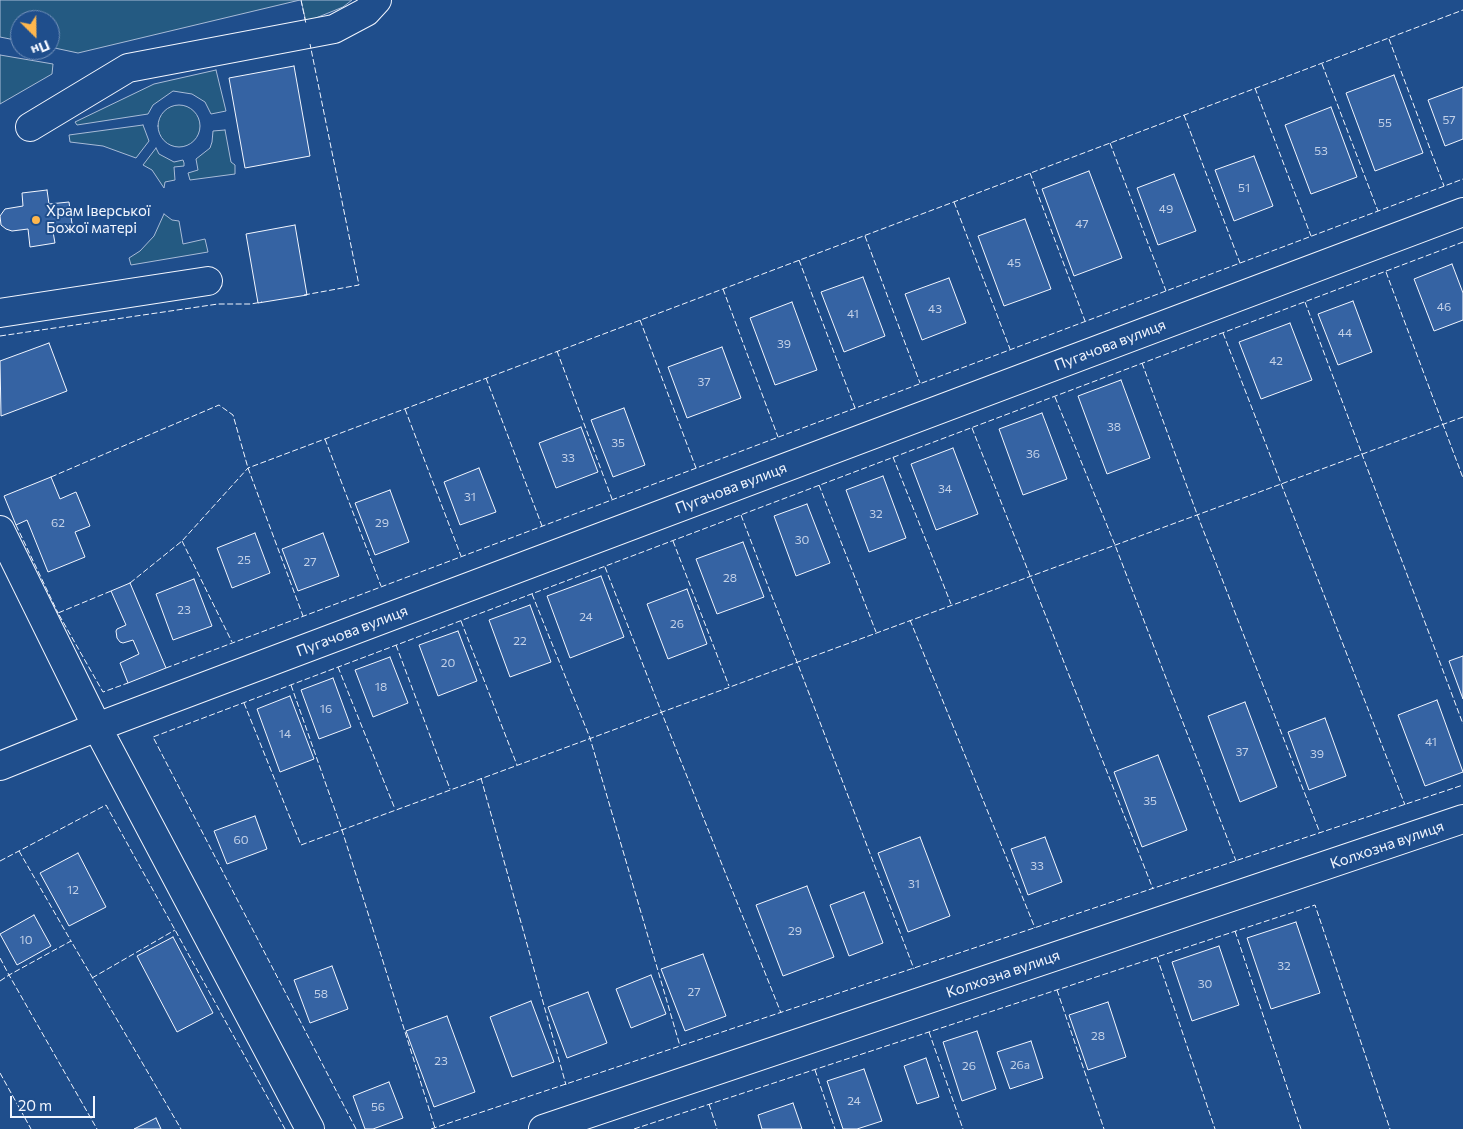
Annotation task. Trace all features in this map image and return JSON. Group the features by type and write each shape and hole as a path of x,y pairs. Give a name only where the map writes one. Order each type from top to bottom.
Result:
{"street":[{"path":"30,127 128,68 334,29 366,12 377,0"},
{"name":"Пугачова вулиця","path":"0,766 98,727 1463,212"},
{"path":"0,313 208,280"},
{"path":"0,530 98,727 310,1129"},
{"name":"Колхозна вулиця","path":"543,1129 1463,819"}],"shaded area":[{"path":"0,0 300,0 78,53 60,49 60,10 10,10 10,39 0,37"},
{"path":"301,0 352,0 343,7 306,22"},
{"path":"0,55 10,57 10,60 29,60 53,64 52,74 0,104"},
{"path":"216,70 226,111 211,114 205,102 192,94 173,91 153,105 148,114 77,125 75,122 154,84"},
{"path":"179,105 194,111 200,126 194,141 179,147 164,141 158,126 164,111"},
{"path":"143,125 149,141 136,158 103,146 70,142 69,135"},
{"path":"225,130 231,162 235,165 235,174 190,180 188,173 198,170 196,159 210,148 213,131"},
{"path":"156,148 159,154 174,162 183,160 184,163 184,166 174,167 175,180 165,182 164,188 152,170 143,165"},
{"path":"164,214 172,220 179,221 183,244 205,239 208,252 131,265 129,258 140,251 154,236"}],"building":[{"path":"294,66 310,156 245,168 229,78"},
{"path":"1394,75 1423,153 1375,171 1346,93"},
{"path":"1463,87 1463,139 1445,146 1428,100"},
{"path":"1331,107 1357,177 1311,194 1285,125"},
{"path":"1254,156 1273,206 1234,221 1215,170"},
{"path":"1089,171 1122,258 1074,276 1042,189"},
{"path":"1174,174 1196,231 1158,245 1137,188"},
{"name":"Храм Іверської Божої матері","path":"47,190 49,204 69,202 72,224 52,226 55,243 30,247 28,229 12,231 6,229 1,225 0,216 5,209 23,206 22,193"},
{"path":"1025,219 1051,289 1004,306 978,236"},
{"path":"295,225 307,295 258,303 246,234"},
{"path":"1452,264 1463,293 1463,320 1434,331 1414,279"},
{"path":"863,277 885,336 844,352 821,292"},
{"path":"949,278 966,323 922,340 905,294"},
{"path":"1353,301 1372,352 1338,365 1318,314"},
{"path":"792,302 817,370 775,385 750,318"},
{"path":"1290,323 1312,380 1261,399 1239,342"},
{"path":"49,343 67,391 1,416 0,361"},
{"path":"722,347 741,398 687,418 668,367"},
{"path":"1121,380 1150,458 1107,474 1078,396"},
{"path":"624,408 645,465 613,477 591,420"},
{"path":"1042,413 1067,479 1023,495 999,429"},
{"path":"581,427 598,472 556,488 539,443"},
{"path":"953,448 978,514 936,530 911,464"},
{"path":"479,468 496,512 460,525 444,482"},
{"path":"883,476 906,538 869,552 846,490"},
{"path":"51,477 60,499 76,492 90,526 75,532 85,557 48,572 27,520 16,525 4,496"},
{"path":"390,490 409,542 375,555 355,503"},
{"path":"807,504 830,563 796,576 774,516"},
{"path":"255,533 270,573 232,588 217,548"},
{"path":"323,533 339,576 298,591 282,549"},
{"path":"743,542 764,597 717,614 696,559"},
{"path":"601,576 624,637 570,658 547,596"},
{"path":"194,579 212,626 173,640 156,594"},
{"path":"130,583 166,668 128,683 120,663 139,654 133,640 123,643 117,638 117,629 126,625 111,591"},
{"path":"687,589 707,644 668,659 647,604"},
{"path":"530,605 551,662 510,677 489,620"},
{"path":"458,631 477,681 438,696 419,645"},
{"path":"1463,656 1463,699 1449,661"},
{"path":"390,657 408,703 373,717 355,670"},
{"path":"333,678 351,727 319,739 301,690"},
{"path":"290,696 314,759 280,772 257,709"},
{"path":"1437,700 1463,772 1425,786 1398,715"},
{"path":"1245,702 1277,787 1240,802 1208,716"},
{"path":"1325,718 1346,776 1309,790 1288,732"},
{"path":"1158,755 1187,830 1142,847 1114,772"},
{"path":"255,816 267,849 227,864 214,831"},
{"path":"920,837 950,916 908,932 878,853"},
{"path":"1045,837 1062,882 1028,895 1011,849"},
{"path":"78,853 106,907 69,926 40,873"},
{"path":"807,886 834,957 783,976 756,905"},
{"path":"864,892 883,943 849,956 830,905"},
{"path":"34,915 51,946 17,965 0,934"},
{"path":"1296,922 1320,993 1271,1009 1247,938"},
{"path":"173,937 213,1013 177,1032 137,956"},
{"path":"1219,946 1239,1005 1192,1021 1172,962"},
{"path":"703,954 726,1016 685,1031 661,969"},
{"path":"332,966 348,1009 310,1023 294,980"},
{"path":"651,975 666,1014 631,1028 616,989"},
{"path":"588,992 607,1043 567,1058 548,1007"},
{"path":"531,1001 554,1062 512,1077 490,1017"},
{"path":"1108,1002 1126,1057 1088,1070 1069,1015"},
{"path":"447,1016 475,1092 434,1107 406,1031"},
{"path":"977,1031 996,1089 962,1101 943,1042"},
{"path":"1031,1041 1043,1078 1010,1089 997,1052"},
{"path":"926,1058 939,1097 917,1104 904,1066"},
{"path":"864,1069 882,1121 857,1129 843,1129 827,1081"},
{"path":"389,1082 403,1118 373,1129 365,1129 353,1096"},
{"path":"793,1103 802,1129 762,1129 758,1115"},
{"path":"156,1118 161,1129 134,1129"}],"fence":[{"path":"301,0 306,24"},
{"path":"130,583 182,541 248,468 1463,10"},
{"path":"1389,39 1444,186"},
{"path":"304,295 359,285 310,44"},
{"path":"1322,64 1378,211"},
{"path":"1255,88 1311,236"},
{"path":"1184,115 1240,263"},
{"path":"1110,143 1166,291"},
{"path":"1030,173 1085,321"},
{"path":"166,668 1463,179"},
{"path":"954,202 1010,349"},
{"path":"865,236 920,383"},
{"path":"356,1129 153,737 1463,242"},
{"path":"799,260 855,408"},
{"path":"1386,272 1463,478"},
{"path":"723,289 778,437"},
{"path":"0,336 218,304 262,302"},
{"path":"1305,302 1463,724"},
{"path":"640,320 696,468"},
{"path":"1223,333 1405,805"},
{"path":"557,351 612,499"},
{"path":"1142,363 1197,514 1320,833"},
{"path":"486,378 542,526"},
{"path":"1055,397 1115,545 1236,861"},
{"path":"51,477 219,405 233,415 248,468 303,616"},
{"path":"405,409 461,556"},
{"path":"244,703 301,845 1463,417"},
{"path":"972,428 1153,889"},
{"path":"325,439 381,586"},
{"path":"893,457 951,604"},
{"path":"819,485 876,632"},
{"path":"741,515 914,969"},
{"path":"16,525 58,613"},
{"path":"182,541 232,642"},
{"path":"673,541 729,686"},
{"path":"605,567 781,1013"},
{"path":"111,591 58,613 103,692 128,683"},
{"path":"532,594 590,738 680,1046"},
{"path":"910,620 1035,928"},
{"path":"461,621 517,765"},
{"path":"396,645 450,789"},
{"path":"338,667 395,809"},
{"path":"291,685 342,830 435,1128"},
{"path":"481,778 566,1085"},
{"path":"431,1129 1463,785"},
{"path":"0,861 106,805 285,1129"},
{"path":"19,851 71,941"},
{"path":"634,1129 1315,905 1390,1129"},
{"path":"92,978 175,930"},
{"path":"1235,931 1301,1129"},
{"path":"0,958 9,975 71,941 181,1129"},
{"path":"1157,957 1215,1129"},
{"path":"0,981 9,975 97,1129"},
{"path":"1057,990 1104,1129"},
{"path":"929,1032 963,1129"},
{"path":"815,1070 835,1129"},
{"path":"0,1073 31,1129"},
{"path":"709,1104 717,1129"}],"place":[{"name":"Храм Іверської Божої матері","path":"36,220"}]}
